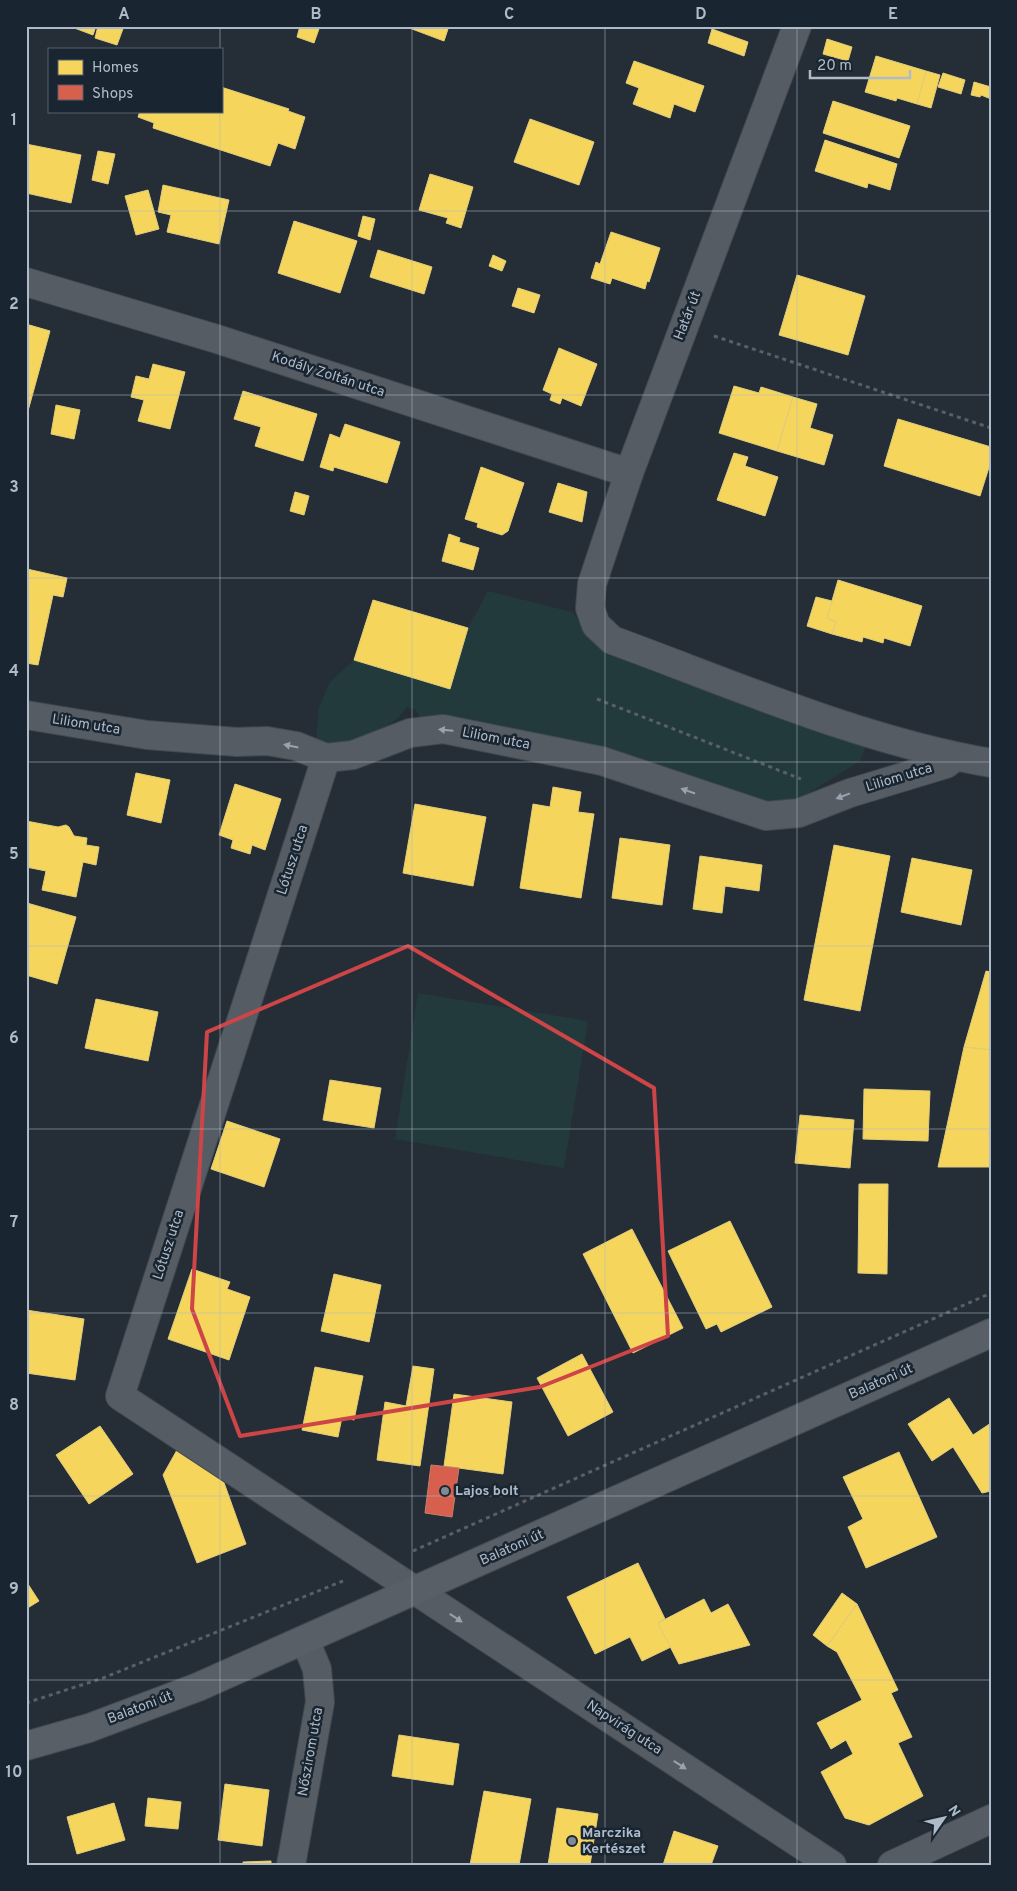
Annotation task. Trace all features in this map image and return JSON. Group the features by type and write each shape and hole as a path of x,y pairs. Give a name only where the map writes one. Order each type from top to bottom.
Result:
{"main road":[{"name":"Balatoni út","path":"26,1746 89,1728 189,1690 416,1591 991,1333"}],"street":[{"name":"Határ út","path":"590,608 592,584 629,473 797,26"},
{"name":"Kodály Zoltán utca","path":"26,282 217,339 629,473"},
{"name":"Liliom utca","path":"590,608 596,625 612,640 837,722 955,757 991,763"},
{"name":"Liliom utca","path":"26,715 148,735 237,742 267,742 296,746 326,758 353,755 410,733 443,729 602,761 766,816 799,814 850,793 946,764 955,757"},
{"name":"Lótusz utca","path":"326,758 120,1396 416,1591"},
{"name":"Napvirág utca","path":"416,1591 832,1865"},
{"name":"Nőszirom utca","path":"291,1865 320,1702 318,1668 305,1640"},
{"path":"892,1865 991,1818"}],"path":[{"path":"685,326 991,428"},
{"path":"597,699 807,781 850,793"},
{"path":"26,1703 103,1678 379,1566 991,1293"}],"highlighted area":[{"path":"408,946 654,1088 668,1336 540,1387 240,1436 192,1309 207,1032"}],"green space":[{"path":"488,591 572,612 590,636 866,746 860,761 799,799 766,816 424,725 416,710 407,707 398,718 360,745 324,751 316,739 319,707 330,682 354,660 450,688 468,628"},
{"path":"418,993 588,1021 564,1168 395,1139"}],"building: Homes":[{"path":"69,26 96,26 93,35"},
{"path":"98,26 124,26 117,45 95,38"},
{"path":"300,26 320,26 314,43 297,37"},
{"path":"404,26 449,26 444,41"},
{"path":"712,29 748,42 744,56 708,43"},
{"path":"827,39 852,47 848,61 823,54"},
{"path":"876,56 926,71 917,104 897,98 896,101 865,92"},
{"path":"634,61 704,86 695,112 674,104 670,118 633,104 639,88 626,83"},
{"path":"926,71 940,75 931,108 917,104"},
{"path":"943,73 965,80 961,94 938,87"},
{"path":"974,82 991,87 991,99 981,95 980,97 971,95"},
{"path":"222,87 289,109 288,111 305,117 295,149 278,143 270,166 153,128 154,123 138,117 140,112 222,112"},
{"path":"833,101 910,126 899,158 823,133"},
{"path":"530,119 594,142 579,185 514,162"},
{"path":"825,140 897,164 890,190 868,183 867,188 815,171"},
{"path":"26,144 81,155 71,203 26,193"},
{"path":"98,151 115,154 108,184 92,180"},
{"path":"430,174 473,187 461,228 446,223 448,218 419,210"},
{"path":"163,185 229,200 219,244 167,232 171,215 158,212"},
{"path":"148,190 159,229 136,235 125,196"},
{"path":"363,216 375,219 370,240 358,236"},
{"path":"294,221 357,241 340,293 278,273"},
{"path":"611,232 660,248 645,289 612,278 610,284 591,278 596,262 600,264"},
{"path":"378,250 432,267 424,294 370,277"},
{"path":"493,255 506,261 502,271 489,266"},
{"path":"797,275 865,296 848,355 779,335"},
{"path":"518,288 540,295 534,313 512,306"},
{"path":"26,324 50,331 28,411 26,410"},
{"path":"559,348 597,364 581,406 562,398 560,404 550,400 552,394 543,390"},
{"path":"153,364 185,372 170,429 138,421 144,400 131,397 136,376 149,379"},
{"path":"734,386 759,393 761,387 793,397 777,451 719,433"},
{"path":"243,391 317,414 303,461 255,446 261,427 234,419"},
{"path":"793,397 817,404 810,428 833,435 824,465 777,451"},
{"path":"56,405 80,410 74,439 51,434"},
{"path":"898,419 991,447 991,461 980,496 884,466"},
{"path":"345,424 400,442 387,483 334,467 333,471 320,467 330,434 340,438"},
{"path":"734,453 748,457 745,466 778,477 765,516 717,500"},
{"path":"481,467 524,483 508,531 502,535 477,527 478,523 465,519"},
{"path":"558,483 587,492 582,522 549,512"},
{"path":"295,492 309,496 304,515 290,511"},
{"path":"449,534 460,538 459,542 479,548 473,570 442,561"},
{"path":"27,569 67,578 63,597 53,595 38,665 26,663"},
{"path":"838,580 922,606 910,646 884,638 883,643 863,637 862,642 832,634 836,622 827,618"},
{"path":"816,597 832,601 827,618 836,622 832,634 807,626"},
{"path":"373,600 468,628 450,689 354,660"},
{"path":"136,773 170,780 161,823 127,815"},
{"path":"235,784 281,799 265,850 252,845 250,854 231,848 233,840 219,835"},
{"path":"553,787 581,792 578,812 594,814 581,898 520,888 533,804 550,807"},
{"path":"415,804 486,817 473,886 403,873"},
{"path":"26,821 58,827 66,825 74,836 87,838 86,845 99,847 96,865 83,862 76,897 42,890 46,871 26,867"},
{"path":"620,838 670,845 662,905 612,898"},
{"path":"834,845 890,856 860,1011 804,1000"},
{"path":"700,856 762,865 759,891 725,886 722,913 693,909"},
{"path":"912,858 972,870 961,925 901,912"},
{"path":"27,903 76,917 57,984 26,975"},
{"path":"986,971 991,972 991,1050 964,1047"},
{"path":"96,999 158,1012 148,1061 85,1048"},
{"path":"964,1047 991,1050 991,1167 938,1167"},
{"path":"330,1080 381,1088 374,1128 323,1120"},
{"path":"864,1089 930,1091 928,1141 863,1139"},
{"path":"800,1115 854,1120 850,1168 795,1163"},
{"path":"227,1121 280,1139 264,1187 211,1169"},
{"path":"859,1184 888,1184 887,1274 858,1273"},
{"path":"730,1221 772,1307 721,1332 717,1324 706,1329 668,1251"},
{"path":"632,1229 683,1328 633,1353 583,1254"},
{"path":"192,1269 230,1282 227,1289 250,1297 229,1360 168,1339"},
{"path":"334,1274 381,1285 369,1342 321,1331"},
{"path":"26,1310 84,1319 75,1380 26,1373"},
{"path":"582,1354 613,1412 568,1436 537,1378"},
{"path":"413,1366 434,1369 420,1466 377,1460 385,1402 406,1406"},
{"path":"315,1367 363,1376 354,1420 342,1417 338,1437 302,1430"},
{"path":"454,1394 512,1402 503,1474 444,1466"},
{"path":"949,1398 973,1435 991,1423 991,1491 982,1493 953,1447 932,1461 908,1424"},
{"path":"100,1426 133,1474 89,1504 56,1455"},
{"path":"177,1450 222,1477 246,1544 197,1563 163,1475"},
{"path":"899,1452 937,1537 866,1568 848,1527 863,1519 843,1477"},
{"path":"638,1563 665,1619 658,1623 671,1647 642,1661 630,1637 595,1654 567,1597"},
{"path":"26,1581 39,1601 26,1609"},
{"path":"842,1593 857,1604 827,1646 813,1635"},
{"path":"704,1599 711,1613 728,1604 750,1645 679,1664 658,1623"},
{"path":"857,1604 898,1690 891,1693 912,1737 898,1743 923,1796 869,1825 845,1818 821,1772 853,1754 846,1740 831,1749 817,1723 862,1700 837,1652 827,1646"},
{"path":"399,1735 459,1744 453,1785 392,1776"},
{"path":"225,1784 269,1790 262,1846 218,1840"},
{"path":"484,1791 531,1799 519,1865 470,1865"},
{"path":"148,1798 181,1802 178,1829 145,1826"},
{"path":"114,1803 125,1840 77,1854 67,1817"},
{"path":"557,1808 598,1814 590,1865 548,1865"},
{"path":"674,1831 718,1846 711,1865 663,1865"},
{"path":"271,1861 271,1865 243,1865 243,1862"}],"building: Shops":[{"path":"431,1465 459,1468 452,1517 425,1513"}],"place":[{"name":"Lajos bolt","path":"445,1491"},
{"name":"Marczika Kertészet","path":"572,1841"}]}
